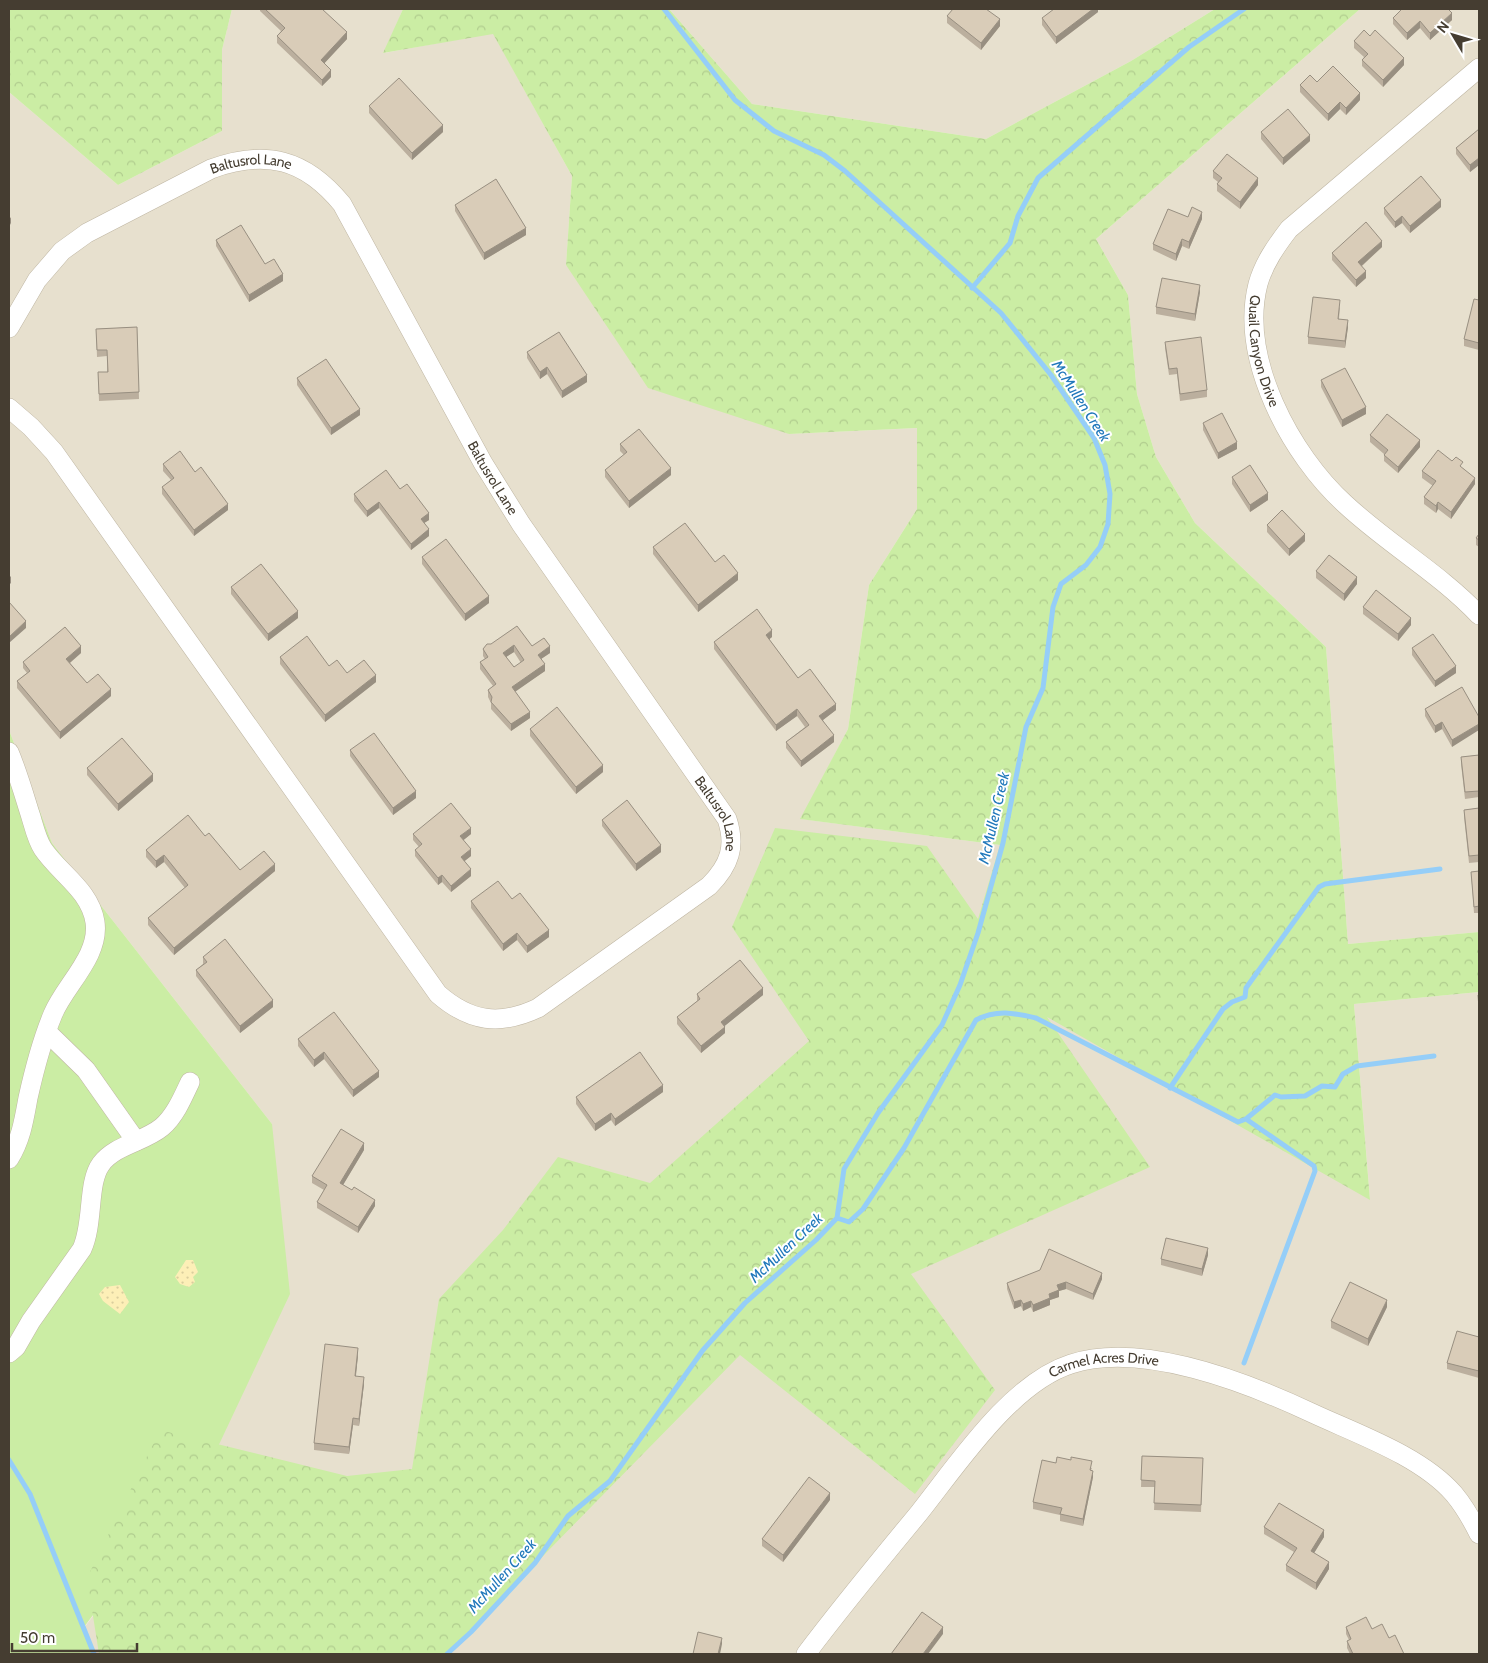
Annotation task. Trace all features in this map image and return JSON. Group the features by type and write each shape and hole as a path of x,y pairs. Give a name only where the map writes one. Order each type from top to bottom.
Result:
{"street":[{"name":"Quail Canyon Drive","path":"1479,68 1289,229 1274,249 1258,284 1254,329 1258,357 1267,384 1292,439 1315,472 1344,503 1378,532 1452,588 1479,615"},
{"name":"Baltusrol Lane","path":"9,328 36,280 62,250 87,233 211,169 231,162 264,159 289,164 313,175 326,185 342,204 478,455 521,524 727,819 731,831 732,852 727,865 709,886 538,1008 521,1016 485,1019 466,1014 451,1005 438,994 54,452 31,427 9,408"},
{"path":"9,752 42,848 83,893 91,907 95,924 92,944 82,966 58,1001 29,1096 18,1146 9,1159"},
{"path":"47,1032 86,1070 136,1141"},
{"path":"9,1353 16,1347 31,1321 82,1249 88,1236 91,1221 96,1172 108,1157 152,1134 169,1120 190,1082"},
{"name":"Carmel Acres Drive","path":"806,1654 979,1438 1019,1394 1050,1372 1084,1360 1124,1358 1171,1364 1254,1389 1304,1409 1420,1466 1454,1494 1479,1534"}],"shaded area":[{"path":"232,9 403,9 384,53 493,33 572,176 566,265 789,434 918,428 917,509 869,585 848,729 801,819 1000,845 1370,1199 1354,1004 1479,992 1479,1654 94,1654 84,1628 215,1453 272,1124 52,843 9,730 9,92 118,185 222,131 222,50"},
{"path":"669,9 1215,9 1131,61 986,139 752,104"},
{"path":"1360,9 1479,9 1479,932 1348,944 1326,647 1195,523 1156,457 1137,394 1128,295 1096,239"}],"green space":[{"path":"9,9 232,9 222,50 222,131 118,185 9,92"},
{"path":"403,9 669,9 752,104 986,139 1131,61 1215,9 1360,9 1096,239 1128,295 1137,394 1156,457 1195,523 1326,647 1348,944 1479,932 1479,992 1354,1004 1370,1200 1047,1017 1150,1167 911,1274 995,1390 915,1494 740,1355 447,1654 99,1654 87,1578 160,1430 347,1476 412,1469 439,1299 503,1230 558,1157 650,1183 809,1041 732,927 775,828 927,846 978,919 1000,845 800,819 848,729 869,585 917,509 917,428 789,434 648,388 566,265 572,176 493,34 383,53"},
{"path":"9,730 52,843 272,1124 290,1294 215,1453 84,1627 94,1654 9,1654"}],"sand":[{"path":"186,1260 193,1260 198,1272 193,1277 195,1282 189,1287 180,1284 175,1277"},
{"path":"120,1285 129,1302 120,1314 103,1301 99,1294 105,1287"}],"building":[{"path":"265,9 322,9 347,32 321,60 331,70 322,80 277,36 285,28"},
{"path":"953,9 986,9 1000,19 981,43 947,16"},
{"path":"1054,9 1093,9 1056,37 1042,18"},
{"path":"1402,9 1448,9 1452,13 1430,33 1420,21 1407,33 1393,18"},
{"path":"1364,30 1370,36 1375,30 1404,58 1383,80 1362,60 1368,54 1354,41"},
{"path":"1333,66 1360,93 1346,108 1340,102 1328,114 1300,85 1310,75 1317,82"},
{"path":"399,78 443,125 412,153 369,106"},
{"path":"1288,109 1310,135 1283,158 1261,132"},
{"path":"1479,129 1479,158 1470,165 1456,148"},
{"path":"1227,154 1258,178 1240,202 1217,184 1222,178 1213,171"},
{"path":"1421,176 1441,200 1410,226 1402,216 1395,222 1384,208"},
{"path":"496,179 526,228 484,253 455,205"},
{"path":"1192,207 1202,212 1189,242 1182,239 1176,254 1153,244 1168,209 1188,217"},
{"path":"1366,222 1382,241 1358,262 1366,271 1356,280 1332,253"},
{"path":"241,225 265,264 274,259 283,274 249,295 216,240"},
{"path":"1162,278 1200,285 1195,314 1156,307"},
{"path":"1313,297 1340,300 1338,319 1348,320 1345,341 1308,337"},
{"path":"1474,299 1479,300 1479,343 1464,339"},
{"path":"137,327 139,392 99,394 98,372 108,372 107,350 97,350 96,329"},
{"path":"559,332 587,375 562,391 547,367 540,372 527,352"},
{"path":"1201,337 1207,390 1180,394 1177,368 1169,369 1165,342"},
{"path":"326,359 360,409 331,428 297,378"},
{"path":"1345,368 1366,407 1342,420 1321,380"},
{"path":"1222,413 1237,442 1218,453 1203,423"},
{"path":"1387,414 1420,440 1398,467 1384,455 1388,450 1370,435"},
{"path":"639,429 671,468 629,501 605,470 627,452 620,444"},
{"path":"1438,450 1452,461 1456,457 1463,462 1460,466 1475,478 1451,512 1438,502 1436,506 1424,497 1436,481 1422,471"},
{"path":"180,451 195,472 201,467 228,504 194,530 162,487 174,478 163,464"},
{"path":"1250,465 1268,493 1250,505 1232,477"},
{"path":"386,470 400,489 407,484 429,513 421,519 429,529 411,544 379,502 367,511 354,494"},
{"path":"1282,510 1305,534 1289,549 1267,525"},
{"path":"685,523 715,562 724,555 738,573 698,605 653,547"},
{"path":"446,539 489,596 465,614 422,557"},
{"path":"1329,555 1357,577 1344,594 1316,571"},
{"path":"261,564 298,611 268,634 231,587"},
{"path":"1376,590 1411,618 1398,634 1363,607"},
{"path":"9,602 26,621 9,637"},
{"path":"757,609 772,630 766,635 798,678 810,669 836,704 819,716 834,735 801,761 786,742 809,725 797,709 776,725 714,642"},
{"path":"517,626 532,646 544,638 550,646 538,655 545,664 512,687 530,712 511,724 491,702 492,697 488,690 496,684 480,662 488,657 483,649 487,644 491,644","holes":["514,645 524,660 514,667 503,653"]},
{"path":"65,627 81,646 66,659 87,683 98,674 111,689 60,732 17,681 30,671 23,662"},
{"path":"1433,634 1456,666 1435,681 1412,648"},
{"path":"307,636 329,666 337,660 347,673 364,660 376,675 325,715 280,657"},
{"path":"1462,687 1479,717 1479,724 1452,740 1442,722 1435,726 1425,709"},
{"path":"557,707 603,765 576,787 530,729"},
{"path":"374,733 416,791 393,808 350,750"},
{"path":"122,738 153,774 118,804 87,768"},
{"path":"1479,755 1479,791 1465,792 1461,757"},
{"path":"627,800 661,845 636,864 602,820"},
{"path":"451,803 471,828 460,836 471,849 461,857 471,869 451,886 442,875 438,878 415,850 422,844 413,834"},
{"path":"1479,808 1479,855 1469,856 1464,810"},
{"path":"188,815 205,836 209,833 240,870 264,851 275,864 174,948 148,918 188,885 164,855 156,861 146,850"},
{"path":"1479,871 1479,906 1474,907 1471,872"},
{"path":"498,881 512,899 520,893 549,930 527,946 517,933 503,944 471,901"},
{"path":"225,939 273,1000 240,1026 196,970 207,962 203,957"},
{"path":"740,960 763,988 721,1022 725,1027 701,1046 677,1017 700,999 697,994"},
{"path":"334,1012 379,1071 353,1090 324,1052 314,1060 298,1039"},
{"path":"640,1052 663,1085 615,1119 611,1113 595,1124 576,1097"},
{"path":"341,1129 364,1143 340,1183 352,1190 354,1187 375,1200 358,1227 317,1202 327,1185 312,1176"},
{"path":"1166,1238 1208,1248 1202,1269 1161,1259"},
{"path":"1049,1249 1102,1273 1093,1294 1066,1282 1057,1285 1059,1290 1049,1294 1050,1298 1033,1305 1031,1301 1023,1304 1021,1300 1014,1302 1007,1283 1040,1270"},
{"path":"1350,1282 1387,1300 1368,1339 1331,1321"},
{"path":"1457,1331 1479,1337 1479,1371 1447,1363"},
{"path":"325,1344 358,1348 355,1376 364,1377 359,1419 353,1418 349,1447 314,1443"},
{"path":"1142,1456 1203,1458 1201,1505 1154,1503 1155,1481 1141,1480"},
{"path":"1057,1457 1071,1460 1071,1457 1092,1461 1090,1470 1093,1471 1083,1519 1060,1514 1062,1508 1033,1502 1042,1460 1056,1463"},
{"path":"809,1477 830,1493 783,1555 762,1539"},
{"path":"1279,1503 1324,1530 1311,1551 1329,1562 1316,1583 1286,1565 1297,1548 1264,1527"},
{"path":"922,1612 943,1627 923,1654 891,1654"},
{"path":"1366,1617 1372,1629 1382,1624 1389,1638 1395,1635 1404,1654 1353,1654 1347,1641 1351,1639 1346,1627"},
{"path":"698,1632 722,1638 718,1654 693,1654"}],"waterway":[{"name":"McMullen Creek","path":"447,1654 471,1632 535,1563 568,1516 610,1481 703,1350 745,1303 816,1240 837,1218 844,1169 878,1113 942,1025 960,985 978,933 1003,843 1026,727 1043,688 1053,607 1061,584 1086,565 1100,547 1108,524 1110,494 1105,465 1094,438 1051,375 1001,313 845,171 824,155 774,131 735,100 664,9"},
{"path":"972,288 1010,243 1018,216 1038,178 1189,47 1244,9"},
{"path":"1170,1088 1223,1009 1232,1002 1245,997 1246,988 1319,887 1325,884 1440,869"},
{"path":"837,1218 849,1222 863,1209 904,1148 976,1020 991,1014 1013,1014 1036,1018 1238,1122 1246,1119 1275,1095 1281,1097 1305,1096 1322,1086 1335,1087 1343,1074 1357,1066 1434,1056"},
{"path":"1244,1363 1315,1171 1314,1166 1246,1119"},
{"path":"9,1460 30,1494 94,1654"}]}
